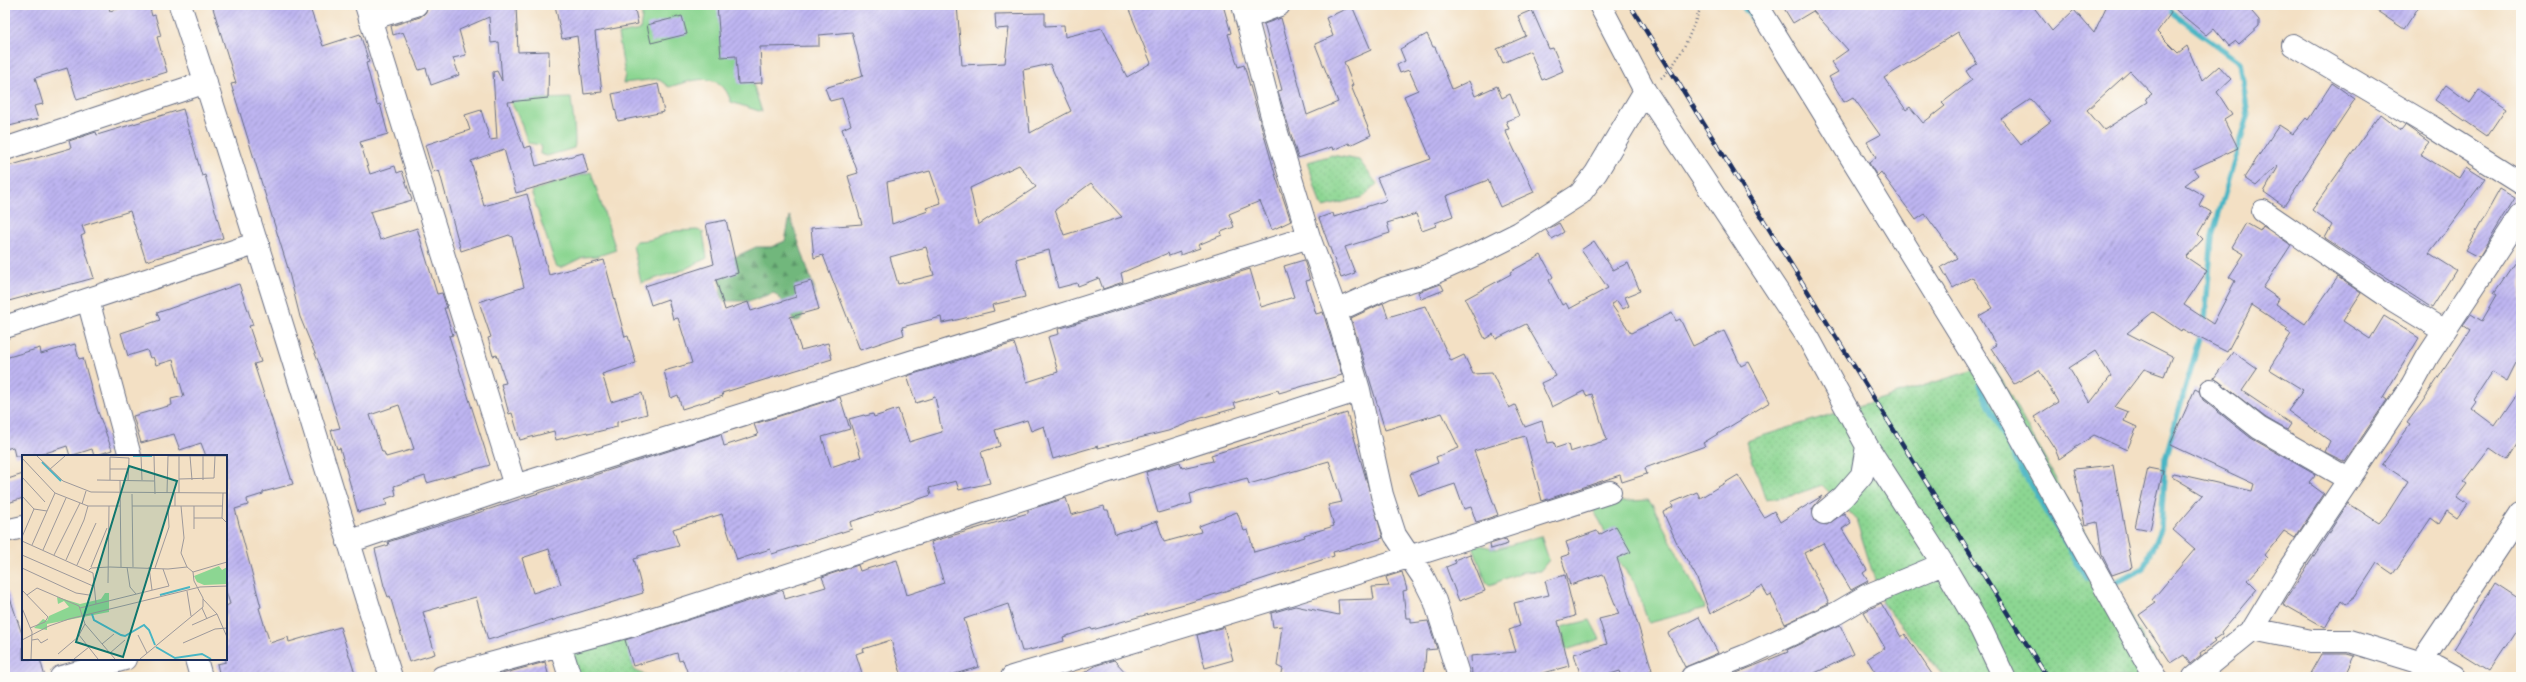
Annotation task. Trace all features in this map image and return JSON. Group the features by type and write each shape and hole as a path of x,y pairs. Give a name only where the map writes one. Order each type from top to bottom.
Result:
{"street":[{"path":"180,5 258,243 348,542 391,677"},
{"path":"416,5 368,12 516,486"},
{"path":"1279,5 1244,12 1273,120 1309,237 1336,311 1359,390 1382,495 1395,535 1411,557 1435,601 1459,677"},
{"path":"1600,5 1645,91 1809,339 1866,446 1943,564 1981,629 2004,677"},
{"path":"1757,5 1993,387 2155,677"},
{"path":"2293,45 2432,127 2521,183"},
{"path":"5,149 206,82"},
{"path":"1336,311 1386,288 1427,276 1479,253 1519,233 1580,194 1596,173 1645,91"},
{"path":"2263,211 2393,300 2444,331"},
{"path":"2194,677 2253,629 2291,566 2412,385 2444,331 2521,215"},
{"path":"348,542 516,486 1309,237"},
{"path":"5,327 258,243"},
{"path":"88,300 130,455"},
{"path":"442,677 637,623 1359,390"},
{"path":"2211,390 2259,428 2348,479"},
{"path":"1824,513 1843,497 1862,475 1866,446"},
{"path":"1012,677 1165,633 1411,557 1610,492"},
{"path":"2420,664 2521,513"},
{"path":"5,531 22,527"},
{"path":"1692,677 1719,672 1837,613 1866,596 1943,564"},
{"path":"2253,629 2311,641 2350,641 2386,651 2420,664 2438,668 2454,677"},
{"path":"560,645 570,677"},
{"path":"61,677 121,660"},
{"path":"196,660 202,677"}],"path":[{"path":"1645,91 1670,70 1684,48 1702,5"}],"green space":[{"path":"639,5 728,5 762,112 731,102 721,85 714,81 697,80 669,87 658,79 623,83 625,75 618,34 640,30 642,16"},
{"path":"571,98 575,132 574,148 547,156 540,154 541,145 528,143 518,115 509,100"},
{"path":"1332,155 1359,160 1377,184 1363,197 1324,207 1320,204 1308,162"},
{"path":"591,172 616,250 598,256 583,257 561,268 556,266 531,191"},
{"path":"790,216 816,294 800,320 794,322 785,304 774,293 749,301 724,301 721,294 720,271 724,262 756,247 771,247 785,241"},
{"path":"697,230 703,232 707,258 683,270 641,283 633,245 636,241 649,240 675,231"},
{"path":"1993,364 2164,677 1945,677 1882,603 1856,519 1822,485 1791,496 1766,500 1746,441"},
{"path":"1648,500 1653,506 1705,608 1649,623 1634,582 1616,558 1601,523 1592,508 1600,503"},
{"path":"1541,536 1549,560 1540,571 1522,572 1490,585 1486,582 1472,543 1496,549"},
{"path":"1590,620 1600,639 1566,650 1561,627"},
{"path":"630,626 633,670 651,677 562,677 564,642"}],"building":[{"path":"5,5 108,5 110,11 130,5 149,5 152,16 155,15 161,36 157,37 167,72 77,100 67,68 35,78 43,104 34,106 38,119 5,127"},
{"path":"212,5 309,5 323,46 360,34 369,62 366,63 377,105 380,104 388,134 360,142 370,174 395,166 397,173 402,171 412,200 370,212 380,240 417,228 437,294 442,293 447,308 444,308 453,335 449,336 490,465 427,483 425,476 394,486 396,495 385,499 387,505 358,512 340,448 337,449 331,430 340,428 323,373 300,317 287,265 231,84 236,83","holes":["399,405 414,449 386,457 384,452 382,452 370,415"]},
{"path":"430,5 516,5 518,52 549,51 548,98 508,102 524,148 531,146 536,166 583,153 588,172 516,193 504,149 471,161 484,206 527,194 549,275 604,260 625,337 628,336 636,363 602,374 611,402 642,393 647,414 617,422 617,427 588,434 587,432 556,440 554,431 520,440 512,413 509,414 501,384 506,383 497,355 493,356 488,338 491,337 479,302 524,287 512,237 509,235 461,251 439,170 433,172 425,145 470,130 465,115 481,110 490,140 497,139 493,72 497,71 502,81 499,42 491,43 489,17 459,30 466,55 453,58 459,75 431,85 426,68 419,70 403,32 393,35 391,26 420,17 425,13"},
{"path":"555,5 634,5 638,24 595,32 602,92 584,94 577,36 562,39"},
{"path":"717,5 957,5 962,65 1005,63 1009,28 996,29 995,14 1045,13 1045,26 1064,25 1065,37 1102,28 1127,77 1151,63 1127,5 1223,5 1231,33 1228,34 1238,67 1244,65 1276,177 1291,221 1272,230 1260,201 1229,214 1234,227 1221,232 1222,235 1198,245 1200,248 1180,255 1180,252 1169,256 1168,253 1121,273 1123,282 1103,289 1099,278 1078,286 1077,283 1058,288 1049,250 1016,259 1025,297 992,305 994,311 942,323 941,317 902,327 904,335 860,350 823,255 814,258 811,228 862,224 848,176 858,173 842,129 851,125 842,98 830,101 825,88 863,76 852,32 819,35 819,46 760,47 762,83 738,84 736,56 721,57","holes":["1050,64 1071,111 1030,133 1023,70","1019,165 1036,187 978,225 970,188","930,171 941,203 926,208 928,211 892,224 887,182","1091,183 1122,217 1064,235 1055,210","926,247 934,275 898,284 890,257"]},
{"path":"1782,5 2032,5 2052,31 2074,10 2094,33 2107,5 2167,5 2171,13 2157,32 2178,53 2187,46 2202,81 2219,66 2231,79 2217,92 2232,115 2224,120 2238,148 2193,169 2198,175 2185,185 2204,196 2199,205 2211,212 2198,234 2203,239 2186,257 2207,271 2184,305 2213,324 2235,281 2229,277 2244,254 2232,247 2246,223 2260,231 2263,226 2291,245 2263,288 2279,299 2276,304 2305,324 2338,277 2361,293 2343,321 2370,339 2384,316 2419,338 2383,397 2387,400 2345,462 2325,452 2330,441 2288,411 2303,390 2269,369 2291,334 2286,331 2288,329 2252,305 2227,352 2182,329 2181,331 2153,312 2127,333 2172,356 2164,376 2144,369 2115,407 2128,412 2124,421 2137,427 2127,450 2094,435 2059,459 2055,449 2034,417 2058,402 2039,370 2014,384 1991,348 1996,345 1979,316 1993,308 1972,277 1953,288 1941,267 1957,258 1925,214 1916,220 1881,172 1877,176 1869,163 1876,157 1867,142 1880,135 1853,97 1844,102 1829,77 1838,72 1831,62 1848,50 1813,11 1793,23","holes":["1958,32 1977,64 1966,71 1972,80 1942,103 1945,106 1923,123 1910,107 1906,110 1884,78","2130,71 2152,94 2146,98 2148,102 2104,130 2087,110","2031,99 2051,121 2021,144 2001,119","2095,351 2111,376 2090,403 2069,368"]},
{"path":"2170,5 2246,5 2259,20 2259,26 2239,44 2236,41 2229,46 2214,28 2206,35"},
{"path":"2368,5 2420,5 2404,29"},
{"path":"1352,6 1371,50 1344,62 1353,85 1351,86 1371,135 1350,145 1349,143 1333,150 1332,147 1298,158 1278,91 1282,90 1264,24 1281,18 1307,115 1338,102 1315,44 1333,36 1326,18"},
{"path":"1532,10 1549,49 1553,48 1563,71 1542,80 1530,51 1503,63 1497,49 1526,36 1518,16"},
{"path":"682,16 687,34 651,43 647,25"},
{"path":"1427,34 1433,47 1435,47 1452,89 1469,81 1475,96 1497,86 1502,98 1510,94 1519,116 1506,121 1509,129 1505,130 1534,192 1500,207 1488,180 1446,196 1453,216 1435,223 1436,226 1422,231 1416,214 1387,223 1390,233 1345,247 1355,273 1341,278 1319,218 1333,213 1334,217 1384,201 1386,199 1377,178 1431,159 1404,96 1418,90 1409,70 1400,73 1397,65 1405,61 1400,49"},
{"path":"2332,83 2355,99 2284,206 2264,192 2278,167 2277,166 2256,186 2244,178 2279,125 2293,134 2306,118 2308,120"},
{"path":"658,84 664,112 618,121 612,94"},
{"path":"2446,85 2470,103 2479,90 2506,108 2487,136 2435,100"},
{"path":"183,109 202,176 205,175 223,238 146,261 130,211 82,226 85,234 81,236 94,278 5,302 5,167 71,148 69,141 96,132 97,135"},
{"path":"2380,114 2401,130 2405,125 2429,142 2420,154 2459,178 2466,167 2485,179 2429,253 2456,270 2432,308 2325,238 2332,225 2312,210"},
{"path":"2500,189 2515,198 2479,257 2466,250"},
{"path":"726,220 738,273 716,280 725,310 748,302 751,311 796,297 794,286 811,281 819,309 790,317 801,350 828,343 832,359 722,393 723,396 682,409 678,395 671,398 664,371 692,363 678,318 673,319 668,299 651,305 645,286 714,264 706,224"},
{"path":"1559,223 1564,232 1552,239 1546,230"},
{"path":"1594,241 1613,270 1628,263 1640,291 1625,297 1629,306 1623,309 1617,301 1611,304 1631,333 1672,313 1676,321 1680,319 1693,346 1724,331 1741,366 1749,362 1770,402 1703,443 1705,446 1645,468 1647,474 1622,482 1620,475 1542,501 1525,436 1474,451 1498,515 1476,522 1471,507 1464,509 1455,484 1419,496 1410,474 1438,463 1436,457 1459,448 1442,413 1385,430 1351,318 1383,303 1388,317 1425,306 1451,361 1464,355 1473,374 1492,373 1509,408 1515,405 1525,427 1542,421 1548,443 1554,442 1556,448 1568,444 1570,452 1607,440 1592,394 1586,396 1584,391 1552,407 1541,383 1556,376 1526,324 1496,339 1493,334 1485,339 1465,299 1511,274 1510,272 1541,255 1553,277 1549,280 1562,305 1566,303 1569,309 1608,288 1581,250"},
{"path":"2521,253 2521,353 2507,381 2492,372 2474,399 2476,401 2471,408 2495,426 2521,388 2521,438 2507,460 2490,448 2464,482 2467,484 2457,497 2467,504 2457,518 2447,511 2439,524 2431,518 2393,574 2377,563 2355,597 2346,604 2341,600 2325,628 2283,604 2348,503 2379,523 2387,514 2408,481 2382,464 2410,425 2407,423 2470,330 2463,325 2471,314 2482,321 2497,295 2494,293"},
{"path":"1304,260 1310,280 1306,281 1316,314 1323,312 1342,375 1279,393 1278,390 1234,403 1236,408 1198,419 1168,431 1098,448 1098,446 1053,459 1044,426 1031,431 1027,420 995,430 1000,446 981,452 990,483 959,490 956,481 929,488 931,495 850,522 852,529 772,554 770,549 737,560 722,514 673,529 679,546 638,556 638,558 634,559 643,593 488,640 476,597 423,612 435,654 409,662 390,596 388,597 384,586 375,549 389,545 388,542 721,434 724,446 758,435 754,424 840,397 850,429 822,437 831,467 861,457 849,419 873,414 874,417 898,409 909,442 942,432 935,397 916,403 907,376 1014,343 1027,382 1058,372 1048,337 1059,334 1058,329 1250,269 1261,307 1294,297 1284,266","holes":["549,549 561,584 533,593 522,558"]},
{"path":"239,284 253,325 249,326 261,362 254,364 293,484 263,492 263,494 247,499 248,505 235,509 261,607 259,608 270,643 288,637 289,642 340,627 356,677 220,677 217,664 226,662 227,660 227,606 230,604 227,594 227,455 206,455 201,443 180,450 174,434 141,443 133,416 172,405 171,399 184,396 173,360 156,365 153,357 150,358 147,350 128,356 121,333 160,320 157,313"},
{"path":"1441,284 1444,290 1421,299 1418,292"},
{"path":"75,344 79,359 83,358 97,409 112,450 94,455 92,449 70,455 67,446 39,455 15,456 13,447 5,449 5,358 40,348 41,354"},
{"path":"2233,352 2257,369 2242,391 2291,424 2287,430 2266,418 2214,378"},
{"path":"2195,389 2199,391 2203,400 2251,438 2316,475 2309,483 2324,494 2295,538 2284,531 2265,555 2268,558 2248,580 2257,589 2221,632 2222,634 2213,640 2215,642 2200,653 2201,655 2190,664 2184,655 2171,663 2139,615 2156,603 2152,600 2195,549 2173,530 2203,495 2171,476 2173,473 2252,491 2254,484 2170,445"},
{"path":"1347,413 1383,538 1333,552 1334,556 1188,603 1092,630 1091,628 1063,637 1064,641 1026,651 1022,651 1008,604 964,619 979,667 944,677 902,677 891,640 863,649 864,651 856,654 862,673 849,677 689,677 683,660 679,661 677,653 633,666 625,640 783,590 785,599 826,587 822,577 858,565 860,571 897,560 907,595 944,583 931,542 1028,513 1028,510 1066,498 1071,515 1104,506 1105,510 1108,510 1115,534 1157,521 1164,542 1201,532 1199,526 1237,512 1244,531 1248,530 1254,552 1305,537 1304,535 1334,526 1328,505 1342,502 1329,461 1249,484 1247,478 1190,494 1192,503 1158,513 1146,472 1180,462 1182,468 1213,461 1211,455"},
{"path":"2113,465 2132,568 2112,575 2102,555 2097,522 2085,525 2074,469"},
{"path":"2148,468 2163,471 2150,530 2135,527"},
{"path":"22,474 22,498 5,504 5,480"},
{"path":"1738,475 1764,517 1774,511 1780,522 1822,496 1812,509 1815,521 1827,525 1844,513 1851,523 1842,529 1867,570 1863,573 1868,581 1851,590 1823,543 1804,553 1829,603 1785,624 1771,594 1768,596 1762,586 1710,614 1697,578 1676,541 1663,512 1673,507 1671,503 1697,492 1700,498"},
{"path":"1616,526 1631,552 1617,558 1652,670 1632,677 1622,677 1620,671 1600,677 1581,677 1574,654 1607,644 1599,619 1619,614 1603,574 1570,585 1561,557 1570,554 1566,542 1597,531 1599,535"},
{"path":"1506,539 1508,544 1491,549 1490,544"},
{"path":"1470,554 1485,591 1459,601 1446,567 1456,563 1454,560"},
{"path":"1402,572 1407,590 1403,591 1406,618 1411,618 1411,623 1428,621 1437,649 1426,650 1424,677 1281,677 1283,669 1277,666 1282,626 1273,627 1271,613 1295,606 1339,615 1338,600 1374,599 1372,587 1389,586 1386,577"},
{"path":"1565,575 1575,616 1558,621 1569,666 1529,677 1472,677 1471,656 1516,652 1509,630 1520,626 1514,603 1549,595 1545,581"},
{"path":"2495,583 2521,600 2521,633 2516,630 2489,671 2454,649"},
{"path":"5,592 8,592 22,634 22,660 40,660 45,677 8,677 5,668"},
{"path":"1881,603 1901,637 1905,634 1934,677 1878,677 1867,659 1885,648 1864,612"},
{"path":"1699,617 1718,653 1685,667 1668,633"},
{"path":"1840,625 1854,654 1815,673 1817,677 1727,677 1788,652 1787,650"},
{"path":"1224,627 1233,660 1205,668 1197,635"},
{"path":"2321,654 2348,654 2355,656 2345,677 2308,677"},
{"path":"1114,660 1130,677 1077,677 1097,665"},
{"path":"545,662 549,677 502,677 502,674"}],"waterway":[{"path":"1742,5 1759,27"},
{"path":"2110,586 2144,568 2161,527 2165,459 2205,320 2212,236 2248,116 2240,62 2161,5"},
{"path":"1979,385 2019,466 2087,578"}],"railway":[{"path":"1630,5 2047,677"}]}
